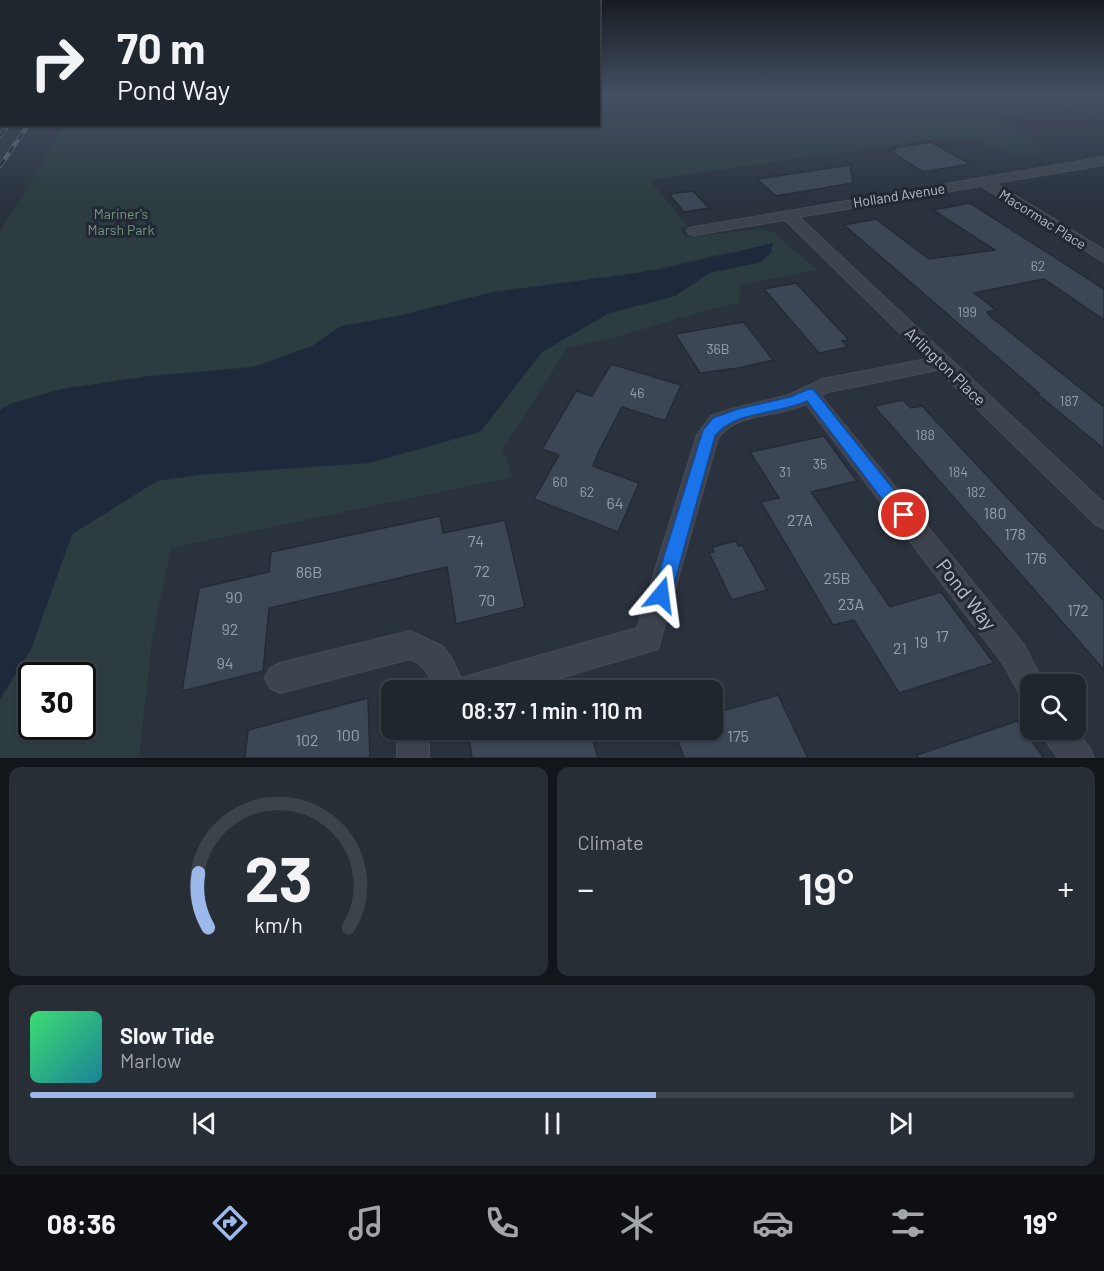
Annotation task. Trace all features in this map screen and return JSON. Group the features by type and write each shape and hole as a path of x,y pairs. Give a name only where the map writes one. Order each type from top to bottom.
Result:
{"street":[{"name":"Holland Avenue","path":"694,231 1104,161"},
{"name":"Macormac Place","path":"982,182 1104,257"},
{"name":"Arlington Place","path":"787,214 1104,518"},
{"path":"503,680 648,639 708,435 718,422 738,414 794,401 823,386 942,363"},
{"name":"Pond Way","path":"809,394 1014,655 1024,674"},
{"path":"280,678 410,645 424,649 437,659 446,680"},
{"path":"414,740 414,758"},
{"path":"1064,740 1078,758"}],"green space":[{"name":"Mariner's Marsh Park","path":"62,130 1017,130 1046,149 1036,154 1019,156 978,141 949,137 649,180 688,226 680,228 686,237 751,230 772,231 817,270 741,285 738,303 611,338 568,347 502,451 512,477 171,548 152,640 139,758 0,758 0,699 18,670 18,740 96,740 96,662 23,662 31,649 72,534 157,481 480,432 542,352 609,313 675,296 709,273 761,262 729,252 624,276 493,292 398,316 341,326 312,346 253,367 150,376 62,389 13,403 0,410 0,232"}],"water":[{"path":"773,243 771,253 761,262 709,273 675,296 609,313 542,352 480,432 369,463 198,475 157,481 72,534 31,649 23,662 18,662 18,670 0,699 0,410 13,403 62,389 150,376 253,367 312,346 341,326 398,316 493,292 659,270"}],"building":[{"path":"931,142 970,164 923,172 890,151 896,150 893,148"},
{"path":"850,165 853,183 776,196 757,179"},
{"path":"693,191 709,208 684,212 669,194"},
{"path":"970,203 1104,289 1104,320 1044,279 974,293 996,310 987,312 990,316 1104,407 1104,449 1036,393 1039,393 844,225 876,219 929,259 995,250 933,210"},
{"path":"796,283 849,340 842,341 848,347 819,353 764,289"},
{"path":"744,322 773,360 700,373 675,334"},
{"path":"611,364 681,385 665,421 622,407 599,451 593,466 639,483 618,532 534,499 559,455 542,449 576,391 592,396"},
{"path":"903,400 911,408 922,406 1104,601 1104,670 874,406"},
{"path":"824,436 857,481 811,492 890,607 941,592 994,663 899,693 854,620 833,625 761,502 779,498 750,452"},
{"path":"440,516 443,533 505,520 525,607 456,624 447,567 269,608 263,671 182,691 199,588 269,572 271,552"},
{"path":"736,541 738,546 742,545 767,590 732,600 709,553 714,552 712,547"},
{"path":"778,695 808,758 684,758 678,740 723,740 723,711"},
{"path":"368,698 370,758 245,758 248,730"},
{"path":"1017,721 1020,725 1020,740 1031,740 1044,758 918,758 917,755"},
{"path":"470,740 593,740 598,758 472,758"}],"railway":[{"path":"0,136 4,130"},
{"path":"0,166 25,130"}],"route":[{"path":"661,595 708,435 718,422 738,414 794,401 809,394 904,515"}]}
